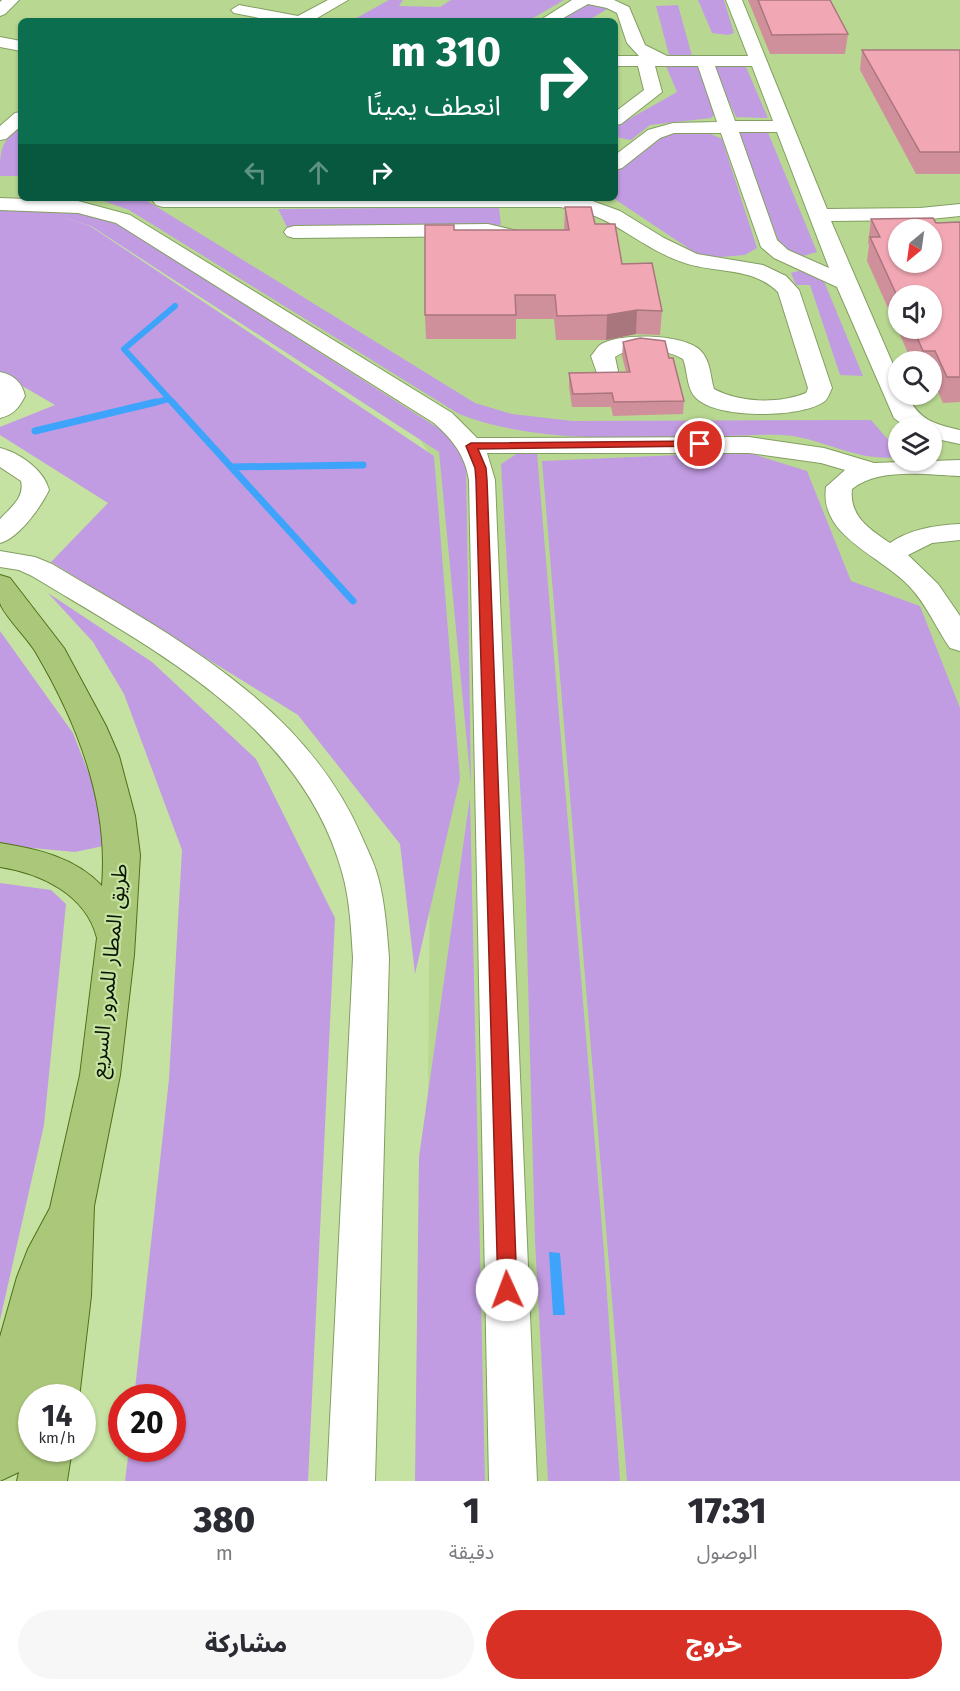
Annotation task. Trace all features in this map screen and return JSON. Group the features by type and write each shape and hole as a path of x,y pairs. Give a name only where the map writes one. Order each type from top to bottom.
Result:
{"main road":[{"name":"طريق المطار للمرور السريع","path":"0,584 49,648 77,699 102,756 118,816 122,855 115,955 100,1075 72,1206 68,1296 37,1384"},
{"path":"0,855 29,859 55,868 76,882 93,897 116,937 115,955"},
{"name":"طريق المطار للمرور السريع","path":"0,1458 18,1422"},
{"path":"42,1481 44,1462"}],"lane":[{"path":"0,11 11,0"},
{"path":"223,17 260,0"},
{"path":"306,18 340,0"},
{"path":"552,18 583,0"},
{"path":"592,0 612,4 624,10 635,46 643,53 667,61"},
{"path":"734,0 846,283 903,413 909,417"},
{"path":"239,10 283,18"},
{"path":"618,61 758,61"},
{"path":"618,118 653,92 645,61"},
{"path":"705,61 768,243 781,254 846,283"},
{"path":"0,135 18,120"},
{"path":"618,162 654,134 663,130 686,127 783,126"},
{"path":"618,144 636,147"},
{"path":"0,186 18,185"},
{"path":"294,232 488,230 523,237 517,201 599,203 681,254 702,261 747,267 774,276 783,283 788,290 820,388 816,397 804,403 744,406 725,404 705,394 695,362 690,354 678,347 662,344 621,345 610,348 603,356 606,371"},
{"path":"0,204 74,206 101,211 123,219 443,418 471,446 481,468 513,1481"},
{"path":"820,215 920,214 960,210"},
{"path":"0,379 11,387 13,396 8,405 0,411"},
{"path":"942,432 960,437"},
{"path":"471,446 748,445 808,453 872,470"},
{"path":"0,456 30,476 36,490 31,501 0,535"},
{"path":"960,468 872,470 849,477 837,490 836,497 849,525 891,556 928,590 948,619 960,642"},
{"path":"891,556 903,545 920,537 960,532"},
{"path":"0,559 25,563 42,570 234,692 267,720 302,760 326,795 342,824 354,855 367,910 371,958 351,1481"},
{"path":"928,590 960,590"}],"shaded area":[{"path":"0,0 960,0 960,1481 425,1481 430,841 430,455 419,438 76,214 0,214"},
{"path":"389,0 403,0 399,6 440,7 451,0 564,0 533,18 356,18"},
{"path":"698,0 724,0 734,33 728,35 712,33"},
{"path":"590,3 609,8 592,18 562,18"},
{"path":"678,5 692,56 669,55 656,6"},
{"path":"682,62 699,66 715,114 711,118 650,125 631,140 618,138 618,125 677,92 666,66"},
{"path":"733,63 746,67 768,118 736,117 713,67"},
{"path":"18,128 18,176 0,176 3,148"},
{"path":"747,129 767,130 817,252 800,257 783,253 738,134"},
{"path":"706,132 722,139 757,248 745,255 721,257 697,254 618,201 618,171 667,134"},
{"path":"104,201 147,201 475,403 512,414 573,421 871,420 888,440 888,458 871,457 785,435 590,437 556,435 523,431 459,414 129,210"},
{"path":"499,207 501,225 287,227 278,209"},
{"path":"0,208 75,210 110,219 446,433 466,459 471,785 439,452 91,226 53,214 90,226 434,456 460,779 415,974 400,844 298,715 51,562 108,503 0,435 0,427 55,405 0,373"},
{"path":"806,269 821,274 863,376 840,375 810,285 796,285 791,273"},
{"path":"746,452 807,471 851,581 920,606 960,708 960,1481 627,1481 542,461"},
{"path":"518,453 537,453 604,1251 620,1481 548,1481 535,1241 525,870 501,464"},
{"path":"48,593 152,662 256,759 335,918 308,1481 125,1481 127,1462 186,1462 186,1384 136,1384 169,1079 182,850 124,694 93,642"},
{"path":"0,631 73,733 103,810 108,845 75,852 0,845"},
{"path":"470,797 485,1481 415,1481 419,1157"},
{"path":"0,883 51,890 66,904 44,1125 0,1320"}],"water":[{"path":"549,1252 560,1253 565,1315 553,1315"}],"building":[{"path":"758,0 830,0 848,34 772,35"},
{"path":"862,50 960,50 960,152 920,152"},
{"path":"565,207 591,207 595,224 615,224 622,264 652,263 662,311 637,310 607,315 557,316 555,295 515,295 516,315 425,315 425,225 454,225 454,230 569,230"},
{"path":"933,218 888,219 888,273 942,273 942,223 960,222 960,377 947,377 942,366 942,351 923,351 918,339 942,339 942,285 892,285 870,237 880,237 871,219"},
{"path":"640,338 665,341 669,358 673,358 684,401 614,402 612,393 573,394 569,373 630,372 623,342"}],"waterway":[{"path":"174,404 124,349 175,306"},
{"path":"149,404 169,399"},
{"path":"35,431 156,402"},
{"path":"172,402 231,467"},
{"path":"231,467 363,465"},
{"path":"231,467 353,601"}],"route":[{"path":"507,1290 482,480 481,468 471,446 700,444"}]}
